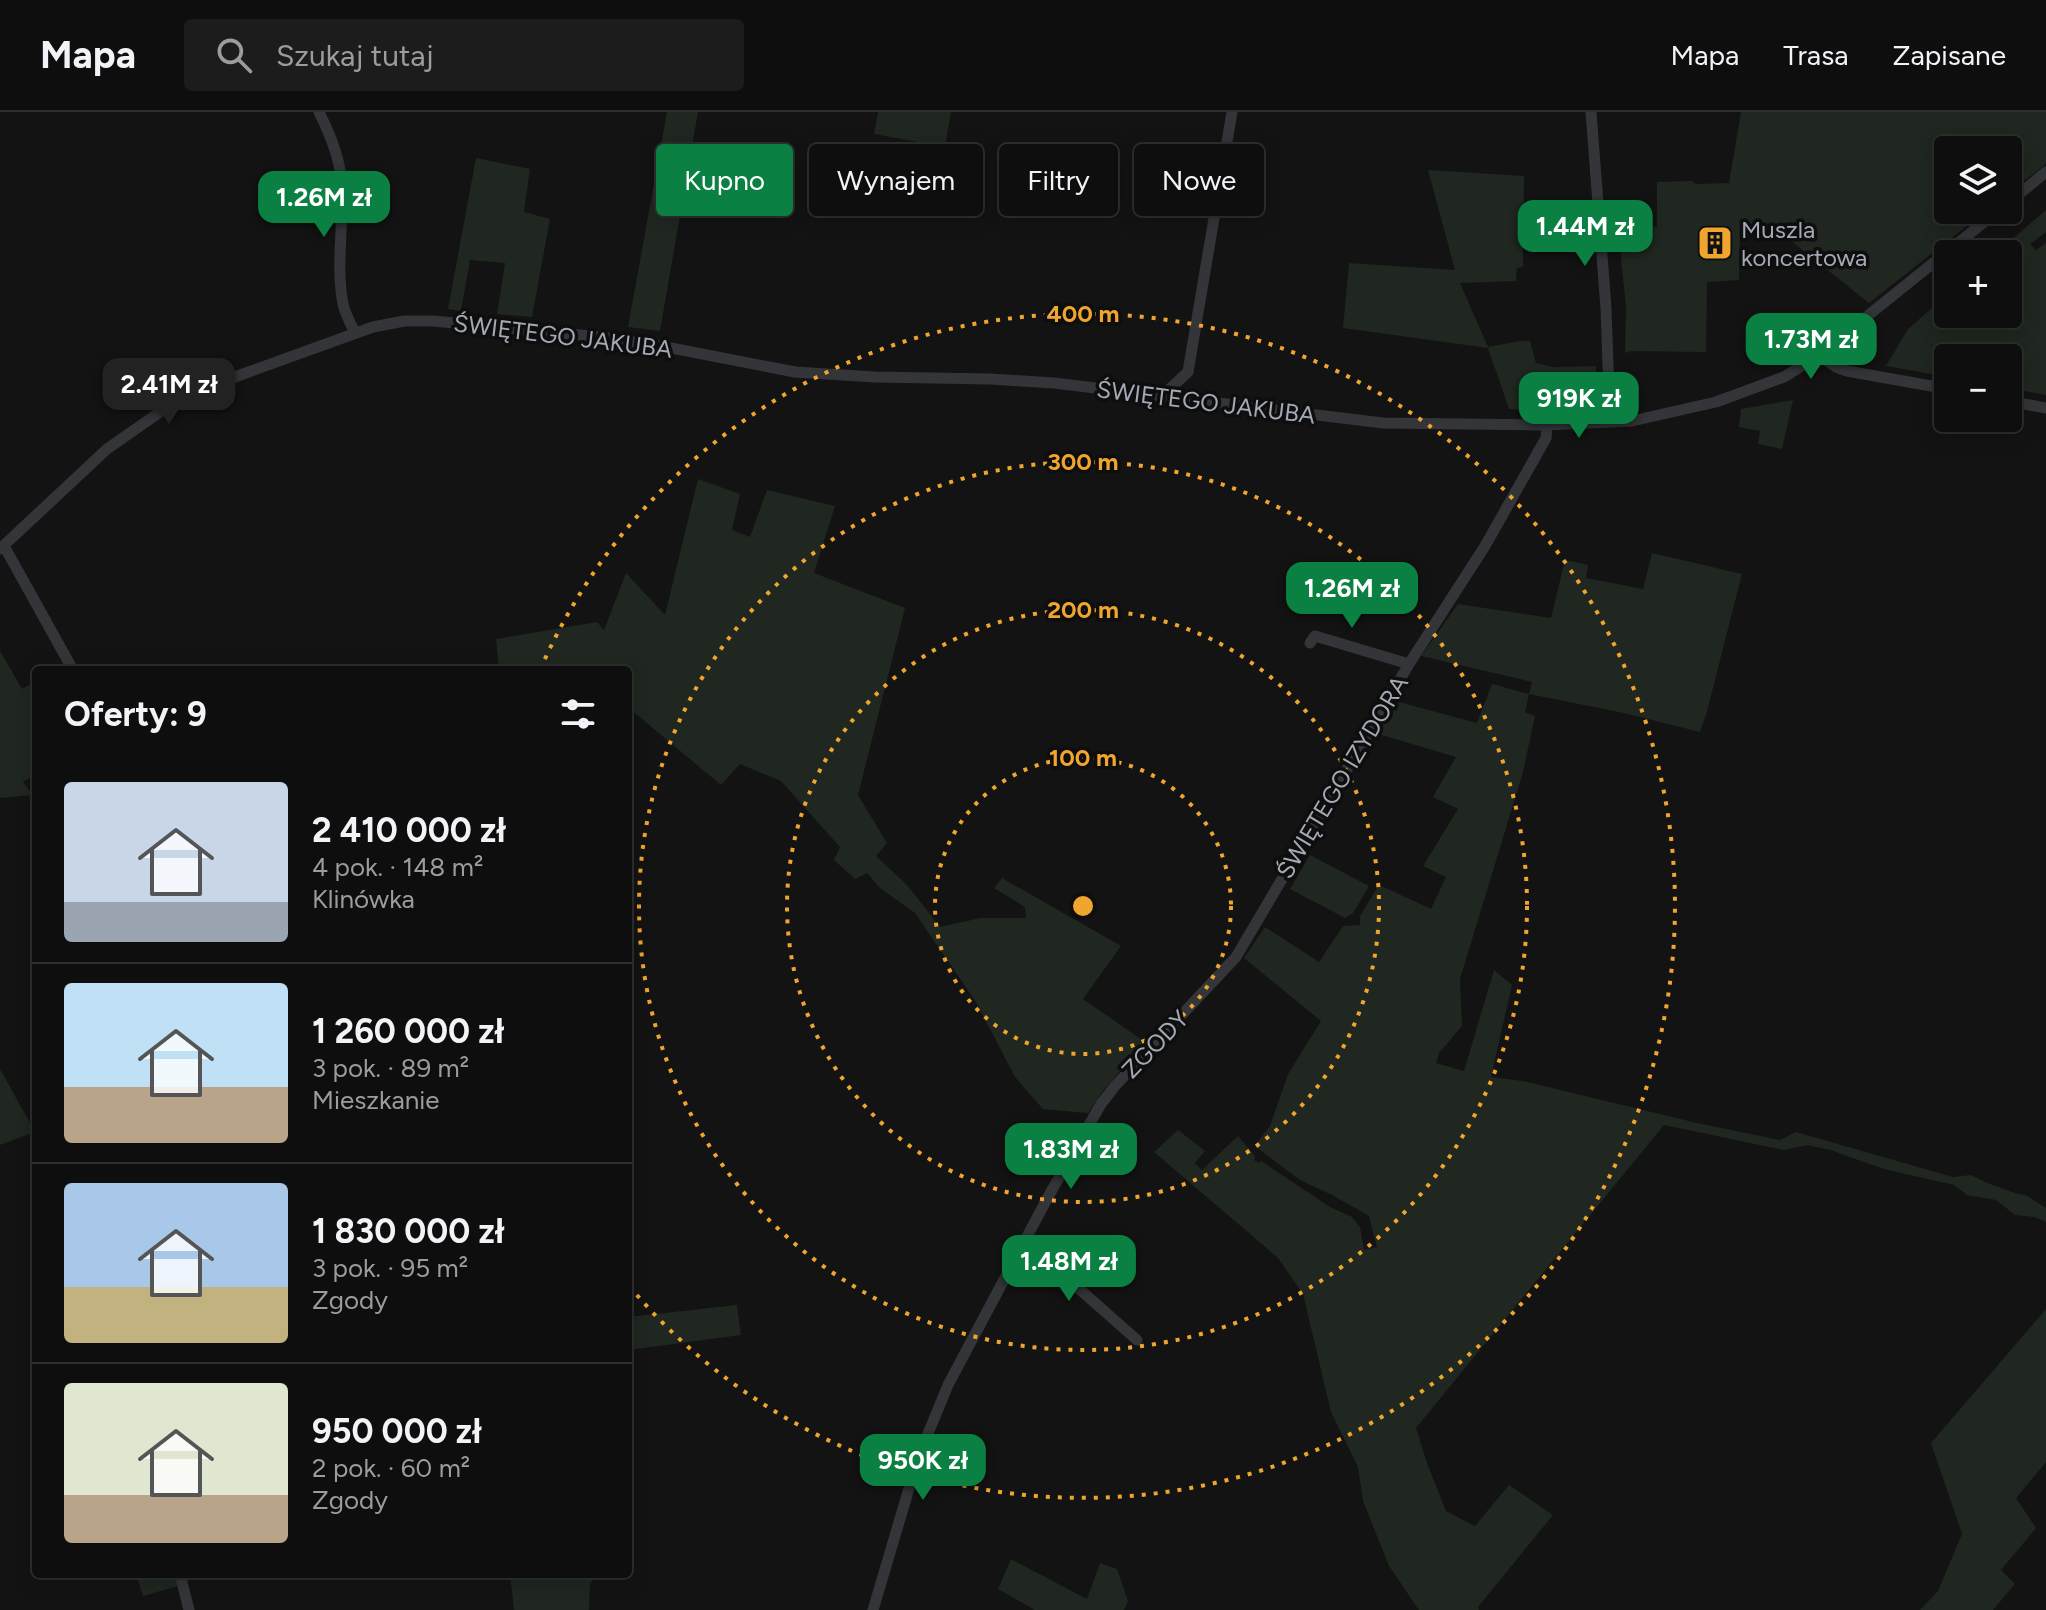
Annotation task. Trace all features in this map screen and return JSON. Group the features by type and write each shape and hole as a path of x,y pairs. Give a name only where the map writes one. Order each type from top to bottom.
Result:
{"street":[{"path":"319,112 329,132 341,175 339,276 343,307 355,333"},
{"path":"1162,396 1188,372 1232,112"},
{"path":"1591,112 1606,308 1610,421"},
{"path":"2022,192 2046,172"},
{"name":"ŚWIĘTEGO JAKUBA","path":"2,548 107,449 163,410 219,383 355,333 404,321 601,337 795,372 1054,383 1383,423 1547,425 1632,421 1716,402 1784,377 1819,355 1982,224"},
{"path":"1819,355 1847,371 1934,387"},
{"path":"2022,404 2046,408"},
{"name":"ŚWIĘTEGO IZYDORA","path":"1198,998 1236,957 1409,664 1493,533 1546,438 1547,425"},
{"path":"2,548 71,666"},
{"path":"1310,643 1315,636 1409,664"},
{"name":"ZGODY","path":"873,1610 918,1458 972,1337 1101,1104 1198,998"},
{"path":"1025,1241 1137,1340"},
{"path":"181,1578 189,1610"}],"shaded area":[{"path":"667,112 698,112 692,144 661,144"},
{"path":"878,112 951,112 946,144 874,134"},
{"path":"1741,112 2046,112 2046,164 2022,182 2022,136 1934,136 1934,224 1969,224 1949,240 1934,240 1934,252 1869,303 1776,229 1768,225 1740,225 1739,280 1707,282 1706,352 1625,353 1626,308 1618,227 1657,227 1657,182 1729,183"},
{"path":"476,158 530,169 524,212 550,219 532,317 497,314 505,263 470,260 461,311 448,309"},
{"path":"1428,170 1524,176 1523,267 1517,268 1516,281 1460,283 1488,347 1530,341 1536,363 1553,367 1596,366 1597,388 1556,386 1547,411 1509,409 1488,348 1343,328 1349,263 1455,270"},
{"path":"656,173 656,216 680,216 660,331 628,327"},
{"path":"2046,210 2046,232 2030,244 2036,250 2046,243 2046,395 2022,391 2022,344 1934,344 1934,375 1886,366 1908,329 1934,306 1934,328 2022,328 2022,240 2011,240"},
{"path":"1793,400 1782,449 1758,444 1760,431 1739,427 1741,409"},
{"path":"698,479 740,494 732,530 750,537 767,490 835,506 814,573 905,608 858,795 887,843 876,856 908,886 940,927 980,918 1026,918 1025,907 994,888 1002,878 1121,946 1083,999 1145,1042 1088,1113 1043,1109 1015,1077 976,1002 915,913 880,888 867,873 855,879 834,860 840,847 781,781 740,764 721,785 632,712 632,666 499,666 496,639 597,622 604,630 626,573 665,615"},
{"path":"1652,553 1742,574 1700,732 1529,694 1532,682 1421,656 1458,604 1551,618 1565,560 1588,565 1586,578 1643,589"},
{"path":"0,651 22,689 32,683 32,776 23,782 32,795 0,798"},
{"path":"1492,684 1529,694 1525,712 1535,716 1523,772 1460,979 1462,1026 1439,1053 1436,1063 1464,1071 1494,970 1512,985 1491,1077 1523,1081 1780,1140 1796,1132 1953,1177 1971,1175 2026,1195 2046,1208 2046,1222 2035,1217 2015,1215 1996,1200 1967,1195 1954,1185 1884,1169 1830,1150 1808,1145 1784,1150 1664,1125 1416,1428 1446,1511 1475,1526 1509,1485 1553,1515 1478,1607 1479,1610 1419,1610 1389,1566 1363,1501 1358,1467 1331,1412 1303,1294 1278,1258 1154,1152 1178,1130 1205,1151 1195,1163 1202,1170 1238,1136 1255,1156 1254,1160 1261,1161 1330,1207 1352,1217 1360,1227 1364,1250 1377,1247 1369,1216 1300,1180 1256,1147 1270,1126 1288,1074 1321,1021 1244,958 1265,927 1319,962 1343,926 1360,925 1360,916 1379,885 1431,909 1446,877 1423,866 1458,809 1433,797 1456,757 1378,734 1395,701 1477,723"},
{"path":"1310,855 1369,886 1353,913 1345,918 1290,889"},
{"path":"0,1069 32,1127 32,1133 0,1145"},
{"path":"737,1305 741,1335 632,1349 632,1317"},
{"path":"2046,1309 2046,1462 2016,1498 2036,1528 2001,1570 2015,1584 1993,1610 1920,1610 1938,1591 1962,1534 1931,1443"},
{"path":"1011,1559 1087,1599 1100,1563 1117,1569 1128,1601 1124,1610 1035,1610 998,1589"},
{"path":"137,1578 176,1578 178,1586 143,1596"},
{"path":"510,1578 595,1578 590,1584 589,1610 514,1610"}],"place":[{"name":"Muszla koncertowa","path":"1715,243"}]}
